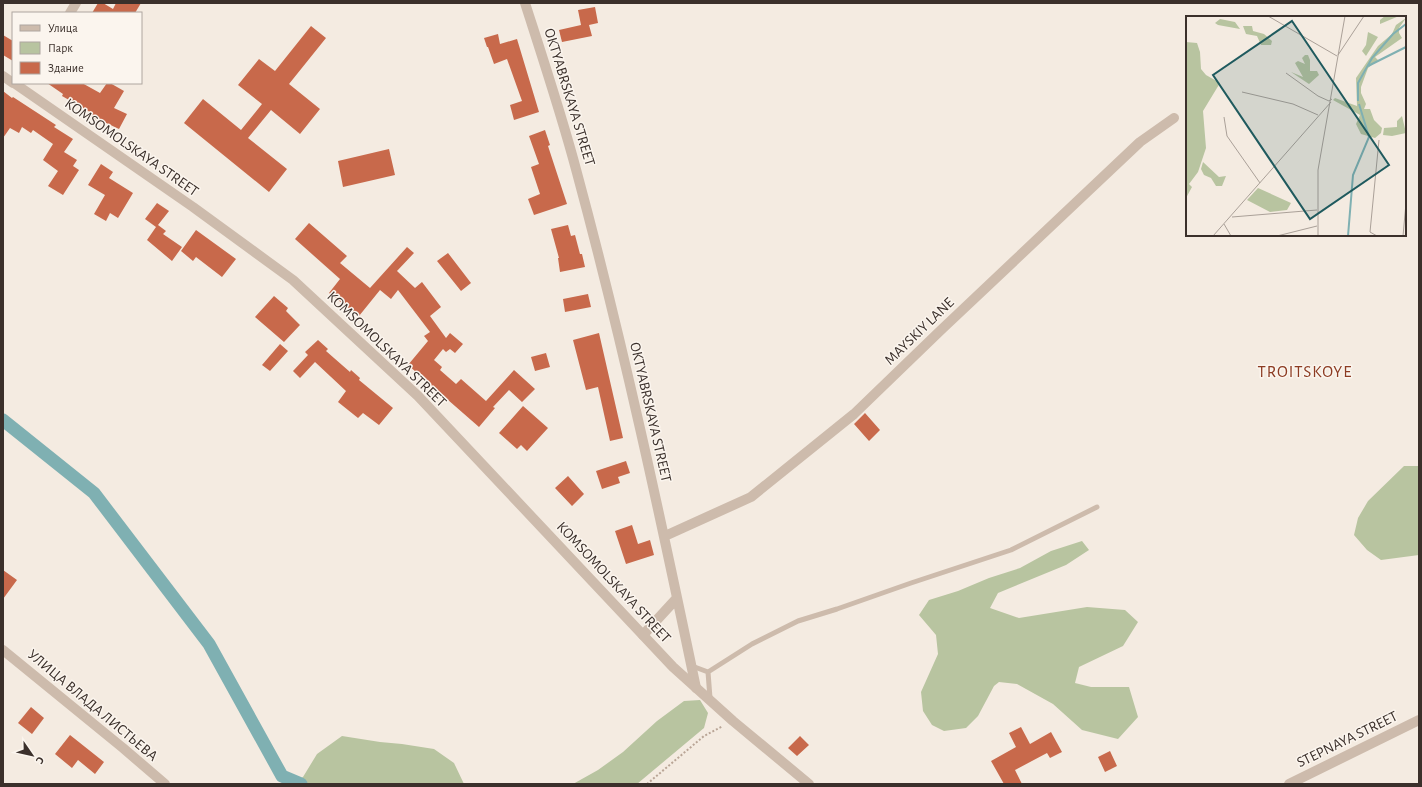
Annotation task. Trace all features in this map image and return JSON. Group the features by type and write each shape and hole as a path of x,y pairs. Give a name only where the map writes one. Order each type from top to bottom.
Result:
{"street":[{"path":"71,12 76,3"},
{"name":"OKTYABRSKAYA STREET","path":"525,3 577,172 621,346 665,536 696,688"},
{"name":"KOMSOMOLSKAYA STREET","path":"3,76 12,82"},
{"name":"KOMSOMOLSKAYA STREET","path":"26,86 293,280 418,396 673,667 696,688"},
{"name":"MAYSKIY LANE","path":"665,536 751,497 854,414 1140,142 1174,118"},
{"path":"643,635 678,598"},
{"name":"УЛИЦА ВЛАДА ЛИСТЬЕВА","path":"3,650 123,748 164,784"},
{"path":"696,688 809,784"},
{"name":"STEPNAYA STREET","path":"1289,784 1419,720"}],"lane":[{"path":"708,672 752,644 798,621 1012,550 1097,507"},
{"path":"691,666 708,672"},
{"path":"708,672 710,701"}],"path":[{"path":"647,784 704,736 733,721"}],"green space":[{"path":"1404,466 1419,466 1419,555 1381,560 1367,550 1354,535 1358,518 1368,501"},
{"path":"1082,541 1089,550 1066,565 998,593 990,608 1019,618 1087,607 1125,610 1138,622 1123,646 1079,667 1075,683 1091,687 1129,687 1138,717 1118,739 1082,730 1053,704 1017,684 999,682 994,686 978,716 966,728 944,731 932,725 923,711 921,692 938,654 936,635 919,615 929,600 1020,568 1051,551"},
{"path":"700,700 708,713 704,728 637,784 573,784 598,770 623,752 657,721 684,701"},
{"path":"342,736 434,749 454,763 464,784 292,784 303,777 317,754"}],"building":[{"path":"98,3 103,3 113,9 116,3 141,3 136,12 93,12"},
{"path":"595,7 598,23 589,25 592,36 562,42 559,30 581,25 578,10"},
{"path":"311,26 326,38 289,84 320,109 300,134 271,110 248,138 287,169 269,192 184,123 203,99 241,130 262,104 238,85 259,59 275,71"},
{"path":"498,34 500,44 517,39 539,112 514,120 510,105 522,101 507,59 494,64 484,38"},
{"path":"3,35 12,40 12,60 3,55"},
{"path":"48,84 84,84 100,93 106,84 112,84 124,91 114,108 127,114 119,129 102,121 101,123 87,115 90,112 62,96 63,94"},
{"path":"3,91 56,125 54,127 73,139 64,152 77,160 73,166 79,170 63,195 48,186 58,171 43,160 53,144 33,130 31,133 22,127 19,133 10,128 3,138"},
{"path":"545,130 550,145 548,146 567,204 534,215 528,199 540,194 531,167 539,164 529,136"},
{"path":"389,149 395,175 343,187 338,161"},
{"path":"101,164 113,172 109,178 133,193 118,218 110,213 106,221 94,214 105,195 88,185"},
{"path":"157,203 169,211 158,225 166,231 163,234 182,247 172,261 147,240 156,227 145,219"},
{"path":"309,223 347,256 340,263 370,288 407,247 414,253 397,271 415,288 422,282 441,307 430,316 446,338 450,333 463,344 455,353 450,349 446,352 443,349 434,360 442,367 440,370 456,384 461,379 486,401 514,370 535,389 522,402 509,390 493,407 495,408 479,427 408,365 428,341 424,336 430,332 398,290 391,299 380,290 359,316 329,293 340,279 295,239"},
{"path":"568,225 571,236 575,235 585,267 560,272 559,258 551,229"},
{"path":"196,230 236,259 222,277 196,257 193,261 181,251"},
{"path":"448,253 471,283 461,291 437,261"},
{"path":"588,294 591,307 565,312 563,299"},
{"path":"274,296 288,308 286,311 300,325 284,342 255,317"},
{"path":"599,333 623,438 610,441 598,387 586,390 573,340"},
{"path":"318,340 328,349 326,351 350,372 351,370 360,378 359,380 393,408 379,425 363,413 358,418 338,402 346,391 315,362 300,378 293,371 308,355 305,352"},
{"path":"280,344 288,351 270,371 262,365"},
{"path":"546,353 550,367 535,371 531,357"},
{"path":"523,406 548,428 527,451 521,445 517,449 499,433"},
{"path":"865,413 880,430 869,441 854,424"},
{"path":"626,461 630,473 618,477 620,483 602,489 596,471"},
{"path":"568,476 584,494 572,506 555,488"},
{"path":"632,525 638,544 650,540 654,555 626,564 615,531"},
{"path":"3,570 17,580 3,599"},
{"path":"31,707 44,718 32,734 18,723"},
{"path":"1021,727 1030,744 1051,732 1062,752 1050,758 1047,753 1015,770 1022,784 1004,784 991,761 1016,747 1009,733"},
{"path":"70,735 104,762 95,774 78,760 72,768 55,754"},
{"path":"800,736 809,745 797,756 788,748"},
{"path":"1110,751 1117,766 1105,772 1098,757"}],"waterway":[{"path":"3,420 94,493 209,644 282,776 301,784"}],"district":[{"name":"TROITSKOYE","path":"1305,371"}]}
